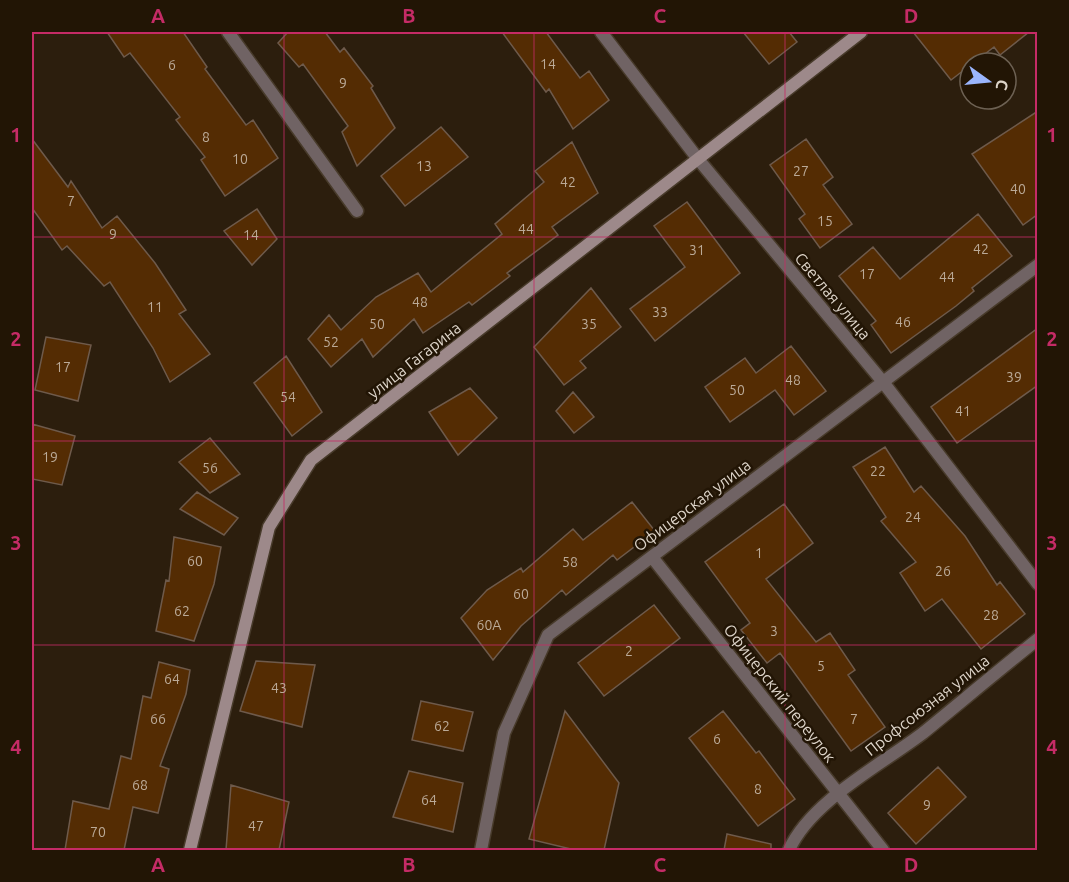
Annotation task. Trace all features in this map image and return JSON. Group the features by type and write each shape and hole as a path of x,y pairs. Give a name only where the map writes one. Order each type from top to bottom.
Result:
{"main road":[{"name":"улица Гагарина","path":"190,850 269,527 311,460 861,32"}],"street":[{"path":"228,32 357,211"},
{"name":"Светлая улица","path":"601,32 698,159 883,382 1038,584"},
{"name":"Офицерская улица","path":"481,850 504,733 548,635 1038,265"},
{"name":"Офицерский переулок","path":"652,556 883,850"},
{"name":"Профсоюзная улица","path":"789,850 795,838 838,793 921,734 1038,639"}],"building":[{"path":"107,32 183,32 207,67 205,69 246,125 253,120 278,158 225,196 201,160 205,157 176,120 180,117 130,53 124,57"},
{"path":"288,32 325,32 340,52 344,48 373,86 371,88 395,128 357,166 342,132 348,126 303,64 299,67 278,43"},
{"path":"502,32 546,32 580,78 589,71 609,100 573,129 549,89 546,92"},
{"path":"743,32 789,32 797,42 769,64"},
{"path":"913,32 1029,32 1005,51 997,51 994,47 989,51 958,51 958,75 951,80"},
{"path":"1038,111 1038,214 1023,225 972,154"},
{"path":"441,127 468,157 405,206 381,176"},
{"path":"32,139 68,187 71,181 102,228 117,216 155,263 186,310 179,314 210,354 170,382 153,348 110,282 104,286 67,246 62,250 32,208"},
{"path":"806,139 833,177 823,185 852,224 820,248 799,219 805,214 770,165"},
{"path":"572,142 598,193 552,227 558,235 507,273 510,276 472,305 469,302 423,333 414,319 373,357 362,339 331,367 308,339 329,315 341,330 376,297 418,273 431,292 502,234 495,224 544,182 535,171"},
{"path":"687,202 740,273 655,341 630,309 685,267 654,226"},
{"path":"257,209 277,239 252,265 224,231"},
{"path":"978,214 1012,256 972,288 974,291 956,306 891,353 871,325 876,321 839,276 873,247 900,279"},
{"path":"591,288 621,327 580,361 586,368 564,385 534,347"},
{"path":"1038,328 1038,385 957,443 931,407"},
{"path":"46,337 91,345 78,401 35,390"},
{"path":"791,346 826,391 794,415 775,390 730,422 705,387 745,358 756,373"},
{"path":"286,356 322,412 292,436 254,383"},
{"path":"470,388 497,418 458,455 429,412"},
{"path":"573,392 594,417 574,433 556,411"},
{"path":"32,424 75,436 62,485 32,479"},
{"path":"210,438 240,474 210,493 179,462"},
{"path":"885,447 914,492 921,486 965,536 997,585 1000,582 1025,614 981,649 942,599 925,611 900,573 916,562 881,521 886,517 853,467"},
{"path":"197,492 238,518 224,535 180,509"},
{"path":"632,502 655,531 617,560 613,555 566,595 562,590 521,626 493,660 461,618 487,590 521,568 523,572 573,529 583,540"},
{"path":"784,504 813,543 766,579 816,642 830,633 855,670 848,675 885,727 851,751 780,653 767,663 741,630 750,623 705,562"},
{"path":"174,537 221,547 214,584 194,641 156,631 166,580 169,581"},
{"path":"654,605 680,638 604,696 578,663"},
{"path":"256,661 315,665 302,727 240,711"},
{"path":"159,662 190,670 186,694 160,766 169,769 158,813 133,807 124,850 65,850 73,801 109,809 121,756 131,759 143,696 151,698"},
{"path":"421,701 473,712 463,751 412,740"},
{"path":"565,711 619,783 604,850 575,850 529,839"},
{"path":"723,711 756,753 759,751 795,799 758,826 689,738"},
{"path":"938,767 966,797 916,844 888,813"},
{"path":"409,771 463,783 453,832 393,817"},
{"path":"231,785 289,802 279,850 226,850"},
{"path":"727,834 771,844 771,850 724,850"}]}
